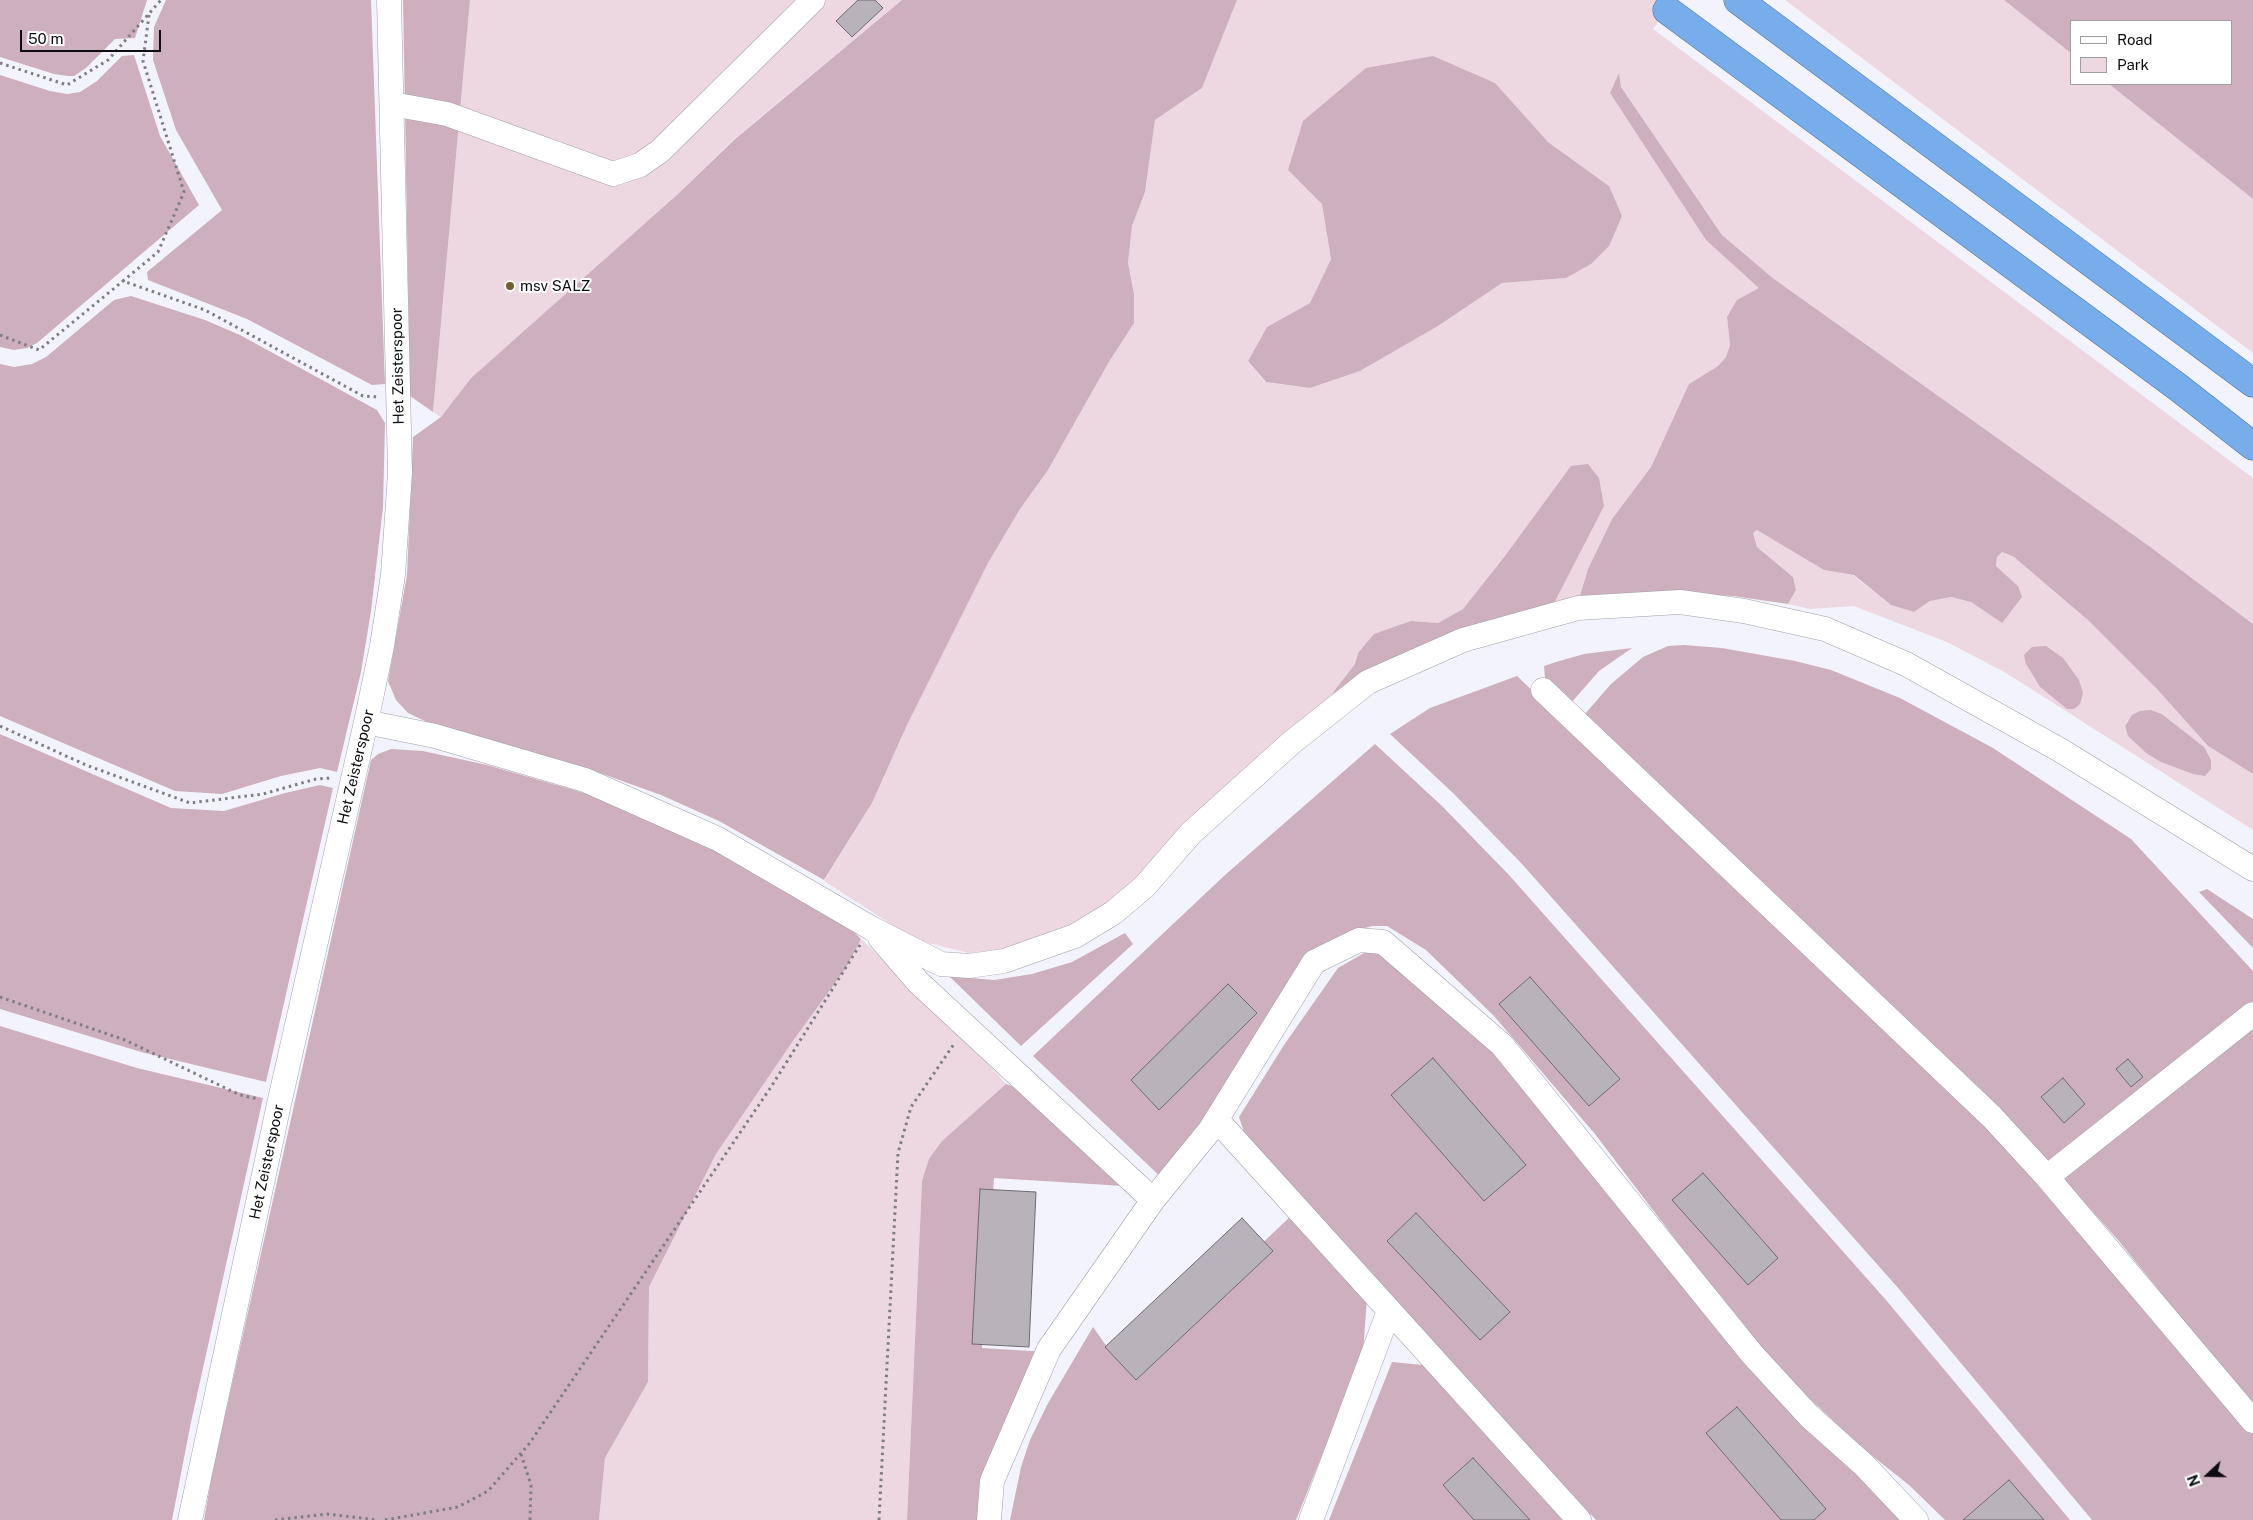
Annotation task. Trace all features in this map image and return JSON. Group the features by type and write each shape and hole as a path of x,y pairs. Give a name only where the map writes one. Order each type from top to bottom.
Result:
{"highway":[{"path":"1738,0 2253,383"},
{"path":"1667,10 2171,382 2253,446"}],"street":[{"name":"Het Zeisterspoor","path":"190,1520 279,1104 366,722 388,612 398,529 400,473 390,0"},
{"path":"392,104 447,114 613,174 640,165 660,151 813,0"},
{"path":"366,722 435,736 585,780 718,839 871,928 942,964 969,966 1004,961 1075,936 1113,913 1144,887 1191,833 1290,743 1368,682 1463,640 1578,608 1680,602 1744,610 1825,629 1906,664 2060,750 2253,869"},
{"path":"1543,690 1992,1117 2048,1177 2253,1421"},
{"path":"871,928 918,982 1153,1200"},
{"path":"989,1520 992,1481 1049,1349 1153,1200 1216,1120 1314,962 1360,940 1384,942 1502,1045 1752,1354 1809,1416 1864,1465 1916,1520"},
{"path":"2048,1177 2253,1014"},
{"path":"1216,1120 1579,1520"},
{"path":"1311,1520 1389,1311"}],"path":[{"path":"0,63 67,85 108,60 161,0"},
{"path":"0,335 39,350 158,252 184,192 142,61 149,15"},
{"path":"123,281 205,310 363,396 385,398 398,404"},
{"path":"0,726 86,765 190,803 263,794 316,779 353,781"},
{"path":"385,1520 458,1507 488,1491 521,1454 771,1087 871,928"},
{"path":"0,997 125,1040 240,1095 279,1104"},
{"path":"879,1520 898,1153 911,1107 966,1026"},
{"path":"521,1454 531,1485 530,1520"},
{"path":"275,1520 327,1514 377,1520"}],"green space":[{"name":"msv SALZ","path":"470,0 902,0 734,139 679,193 471,378 441,417 433,412"},
{"path":"1237,0 1675,0 1653,29 2253,478 2253,624 2149,546 1774,279 1722,235 1621,87 1619,74 1610,93 1706,239 1760,288 1727,318 1730,345 1726,357 1718,366 1689,384 1651,467 1612,519 1588,569 1578,602 1553,605 1505,556 1463,609 1438,623 1411,621 1358,653 1355,664 1334,691 1329,710 1104,914 1010,952 969,953 928,943 900,930 824,881 872,803 907,725 988,563 1020,509 1048,470 1110,360 1134,294 1128,263 1132,226 1145,192 1155,120 1202,88","holes":["1494,83 1548,142 1609,186 1566,278 1502,283 1438,326 1360,371 1310,388 1265,382 1248,361 1267,327 1310,303 1331,259 1322,203 1288,170"]},
{"path":"1785,0 2004,0 2070,52 2070,85 2110,85 2253,199 2253,353"},
{"path":"1757,530 1824,570 1853,575 1891,605 1914,612 1930,601 1951,597 1971,602 2002,623 2018,586 1996,566 1997,557 2001,552 2014,557 2089,621 2157,689 2208,746 2253,774 2253,830 2006,673 1947,642 1854,606 1810,609 1788,604 1796,590 1793,577 1757,547 1753,533","holes":["2026,664 2067,709 2040,687","2151,710 2162,714 2204,747 2146,753 2128,736 2125,726 2127,721"]},
{"path":"861,939 959,1032 1006,1084 942,1141 922,1181 907,1520 599,1520 605,1458 648,1382 649,1287 716,1154 795,1038 846,968"}],"shaded area":[{"path":"0,0 147,0 135,38 115,39 86,68 74,76 68,76 54,74 0,57"},
{"path":"166,0 371,0 385,384 372,385 247,319 148,280 147,272 222,210 176,130 153,60 154,27"},
{"path":"403,0 470,0 433,412 410,396"},
{"path":"902,0 1237,0 1202,88 1155,120 1145,192 1132,226 1128,263 1134,294 1134,323 1110,360 1048,470 1020,509 988,563 907,725 872,803 824,880 719,821 661,795 586,768 427,722 408,713 396,700 388,681 407,575 413,437 441,417 471,378 679,193 735,139"},
{"path":"2004,0 2253,0 2253,199 2110,85 2233,85 2233,20 2070,20 2070,52"},
{"path":"134,55 160,136 199,205 37,343 27,348 14,350 0,347 0,75 50,91 67,94 80,92 97,81 122,56"},
{"path":"1433,56 1495,83 1548,142 1609,186 1622,216 1609,246 1591,264 1566,278 1502,283 1438,326 1360,371 1310,388 1266,382 1248,361 1267,327 1310,303 1331,259 1322,204 1288,170 1303,121 1366,68"},
{"path":"1619,73 1621,87 1722,235 1774,279 2149,546 2253,624 2253,774 2208,746 2157,689 2089,621 2014,557 2002,552 1997,557 1996,566 2018,586 2022,597 2002,623 1971,602 1951,597 1930,601 1914,612 1891,605 1854,575 1824,570 1757,530 1753,533 1757,547 1793,577 1796,590 1788,604 1733,596 1698,594 1578,602 1588,569 1612,519 1651,467 1689,384 1718,366 1726,357 1730,345 1727,317 1737,300 1759,288 1706,240 1610,93"},
{"path":"131,296 205,320 240,335 377,410 385,423 383,507 371,611 361,672 337,772 320,768 281,776 222,794 175,791 0,716 0,364 14,367 32,364 46,357 114,300"},
{"path":"1588,464 1599,478 1604,506 1553,605 1329,710 1334,691 1355,664 1358,653 1374,634 1411,621 1438,623 1463,609 1505,556 1571,466"},
{"path":"1684,645 1722,648 1795,661 1831,670 1900,698 1993,748 2131,839 2253,971 2253,1406 2118,1240 2014,1124 1584,715 1611,684 1643,657 1668,646"},
{"path":"2046,646 2063,658 2079,680 2083,693 2080,704 2074,709 2067,709 2040,687 2026,664 2024,655 2032,647"},
{"path":"1632,648 1599,671 1571,703 1545,678 1544,666 1584,654"},
{"path":"1517,676 1943,1080 2105,1251 2253,1433 2253,1520 2092,1520 1899,1289 1522,864 1454,794 1390,734 1430,708"},
{"path":"2151,710 2162,714 2204,747 2211,760 2211,769 2205,776 2193,774 2161,762 2146,753 2128,736 2125,726 2132,715 2140,711"},
{"path":"0,734 171,808 224,811 320,785 333,788 266,1082 141,1052 0,1009"},
{"path":"1375,744 1442,806 1509,875 1886,1300 2070,1520 1945,1520 1909,1485 1861,1447 1808,1397 1739,1323 1595,1134 1494,1016 1426,950 1387,926 1372,926 1358,930 1333,944 1163,1179 1033,1056 1225,875"},
{"path":"391,749 423,751 487,765 591,795 682,829 842,920 861,939 846,968 795,1038 716,1154 649,1287 648,1382 605,1458 599,1520 204,1520 213,1469 371,760 378,754"},
{"path":"2207,889 2253,919 2253,948 2199,892"},
{"path":"1125,933 1133,944 1021,1046 949,976 994,980 1032,974 1072,962"},
{"path":"1364,953 1381,953 1494,1052 1749,1369 1860,1477 1911,1520 1596,1520 1247,1141 1239,1117 1284,1045 1338,968"},
{"path":"0,1026 137,1068 263,1098 191,1422 172,1520 0,1520"},
{"path":"1006,1084 1017,1088 1124,1186 994,1178 982,1348 1048,1352 987,1520 907,1520 922,1181 929,1159 942,1141"},
{"path":"1292,1215 1367,1298 1363,1353 1296,1520 1010,1520 1021,1467 1030,1440 1047,1405 1093,1327 1105,1344 1129,1369"},
{"path":"1392,1362 1423,1365 1573,1520 1329,1520"}],"building":[{"path":"858,0 875,0 883,8 852,37 836,21"},
{"path":"1530,977 1620,1079 1589,1106 1499,1004"},
{"path":"1228,984 1257,1013 1159,1110 1131,1080"},
{"path":"1433,1058 1526,1165 1484,1201 1391,1095"},
{"path":"2128,1059 2143,1077 2131,1087 2116,1069"},
{"path":"2063,1078 2085,1104 2064,1123 2041,1097"},
{"path":"1703,1173 1778,1258 1748,1285 1672,1200"},
{"path":"980,1189 1036,1192 1029,1347 972,1344"},
{"path":"1416,1213 1510,1312 1480,1340 1387,1241"},
{"path":"1242,1218 1273,1251 1136,1380 1105,1347"},
{"path":"1737,1407 1826,1509 1814,1520 1781,1520 1706,1433"},
{"path":"1473,1458 1530,1520 1474,1520 1443,1485"},
{"path":"2009,1480 2044,1520 1963,1520"}],"place":[{"name":"msv SALZ","path":"510,286"}]}
